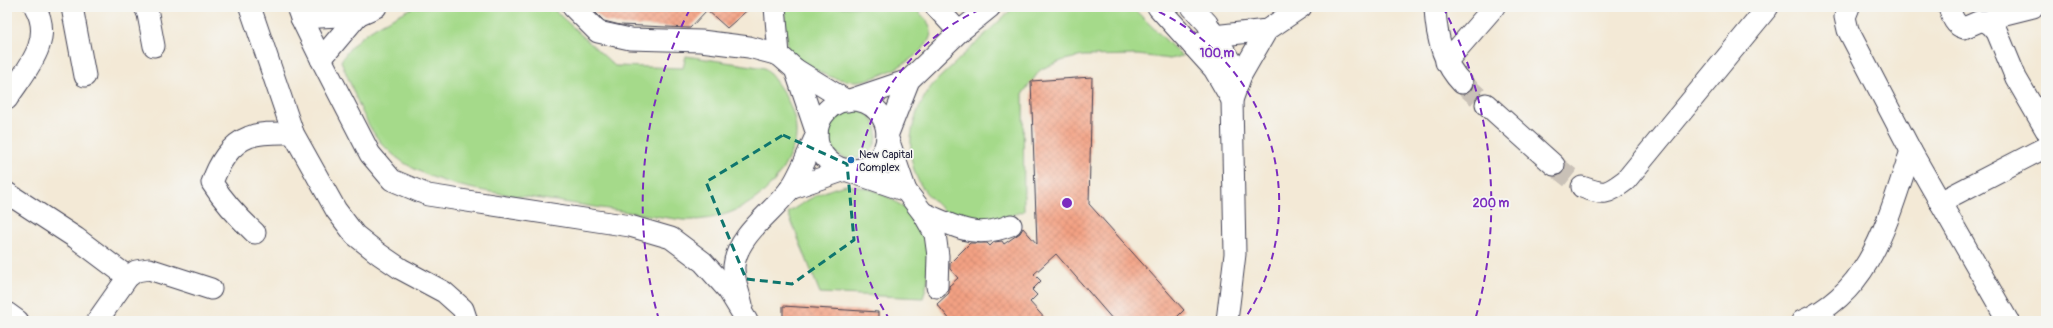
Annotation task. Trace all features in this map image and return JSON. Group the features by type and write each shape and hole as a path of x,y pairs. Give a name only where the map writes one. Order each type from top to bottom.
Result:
{"street":[{"path":"7,99 38,49 42,35 42,19 35,7"},
{"path":"72,7 85,76"},
{"path":"145,7 148,14 154,46"},
{"path":"250,7 293,133 336,210 355,235 401,269 444,292 463,309 467,321"},
{"path":"573,7 598,32 630,39 701,41 741,46 779,55 794,69 847,101 859,101 870,105 879,113 885,124 887,136 906,191 923,213 935,234 938,256 937,286"},
{"path":"775,7 779,55"},
{"path":"936,7 959,32"},
{"path":"790,189 845,170 858,170 869,166 874,162 885,148 887,136 909,80 959,32 990,7"},
{"path":"1158,7 1214,69 1232,100"},
{"path":"1192,7 1207,23 1214,36 1241,75"},
{"path":"1227,321 1235,254 1232,100 1241,75 1267,30 1300,7"},
{"path":"1435,7 1438,31 1446,62 1462,83"},
{"path":"1446,62 1494,7"},
{"path":"1582,188 1601,194 1613,190 1626,180 1768,7"},
{"path":"1949,7 1959,26 1964,28 1980,21 1986,22 2005,14 2033,7"},
{"path":"1843,10 1848,30 1911,151 2008,321"},
{"path":"367,11 299,12 321,59 370,154 392,180 428,195 630,226 671,238 703,262 728,290 746,320"},
{"path":"321,59 367,11"},
{"path":"1986,22 1997,32 2016,78 2046,130"},
{"path":"1194,47 1214,36 1267,30"},
{"path":"794,69 817,134 819,146 825,157 834,165 845,170 906,191"},
{"path":"746,320 735,281 734,265 739,252 766,214 790,189 817,134 819,122 826,112 835,105 909,80"},
{"path":"1486,104 1554,165"},
{"path":"255,233 234,213 212,183 216,171 222,159 248,137 293,133"},
{"path":"1940,202 2046,147"},
{"path":"1802,321 1827,309 1865,268 1880,241 1911,151"},
{"path":"7,193 76,238 128,276"},
{"path":"923,213 966,231 995,232 1012,225"},
{"path":"97,321 128,276 136,271 149,269 211,289"},
{"path":"7,313 18,321"}],"highlighted area":[{"path":"783,135 847,164 854,240 792,284 746,279 706,182"}],"green space":[{"path":"414,7 551,7 615,66 683,68 686,56 765,68 781,89 790,105 796,130 794,145 780,173 770,186 758,197 745,206 731,212 699,220 683,220 490,192 444,181 423,173 404,163 379,141 366,119 341,61 348,50 373,28"},
{"path":"784,7 914,7 927,21 931,31 929,40 922,49 900,66 874,77 862,80 844,80 818,71 788,51"},
{"path":"1014,7 1132,7 1182,56 1170,59 1138,55 1083,56 1064,60 1041,69 1023,93 1024,211 1003,218 991,220 952,216 934,201 923,188 915,174 911,143 913,127 925,96 934,83"},
{"path":"852,109 862,111 870,116 875,124 877,134 875,144 870,152 862,157 852,159 842,157 834,152 829,144 827,134 829,124 834,116 842,111"},
{"path":"846,185 878,192 897,202 918,224 928,251 929,266 923,298 820,293 788,213 816,196"}],"building":[{"path":"590,7 751,7 727,28 707,10 690,28 620,25 604,21"},
{"path":"1092,77 1089,204 1184,310 1173,321 1114,321 1056,254 1034,274 1041,281 1032,290 1037,295 1030,302 1047,321 951,321 937,304 949,293 949,286 958,278 950,269 950,263 970,243 987,243 990,246 994,242 1002,241 1004,244 1020,233 1023,228 1037,244 1031,81"},
{"path":"783,306 878,312 878,321 783,321"}],"tunnel":[{"path":"1462,83 1486,104"},
{"path":"1554,165 1582,187"}],"place":[{"name":"New Capital Complex","path":"851,160"}]}
